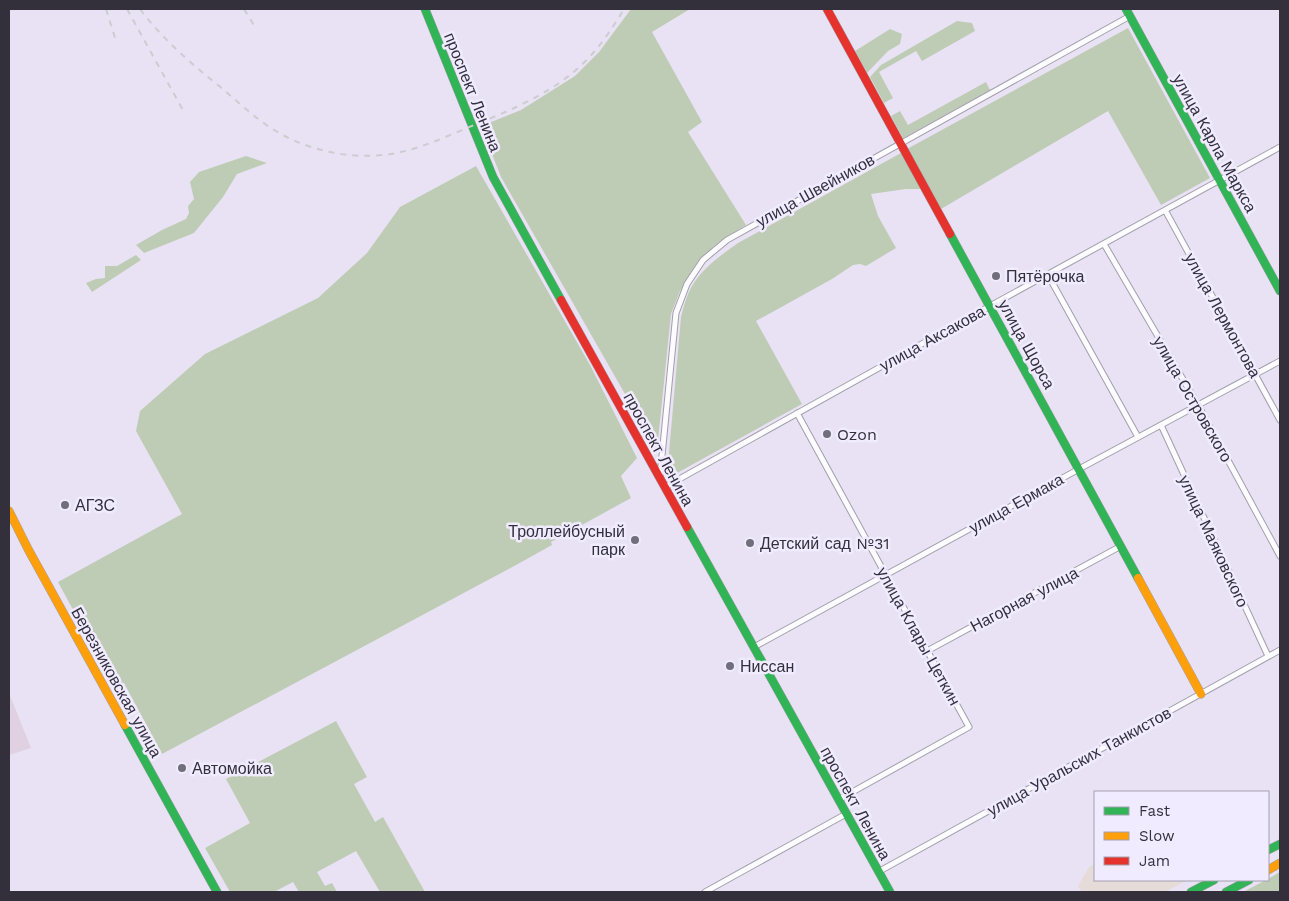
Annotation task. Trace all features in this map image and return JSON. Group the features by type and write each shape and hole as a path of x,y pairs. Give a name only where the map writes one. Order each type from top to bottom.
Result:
{"main road":[{"name":"проспект Ленина","path":"425,9 493,177 890,892"},
{"name":"улица Щорса","path":"826,9 1201,694"},
{"name":"улица Карла Маркса","path":"1128,12 1280,291"},
{"name":"Березниковская улица","path":"9,511 28,549 217,892"},
{"path":"1269,869 1280,863"},
{"path":"1191,892 1212,881"},
{"path":"1226,892 1247,881"}],"street":[{"name":"улица Швейников","path":"660,479 676,313 687,284 703,260 727,240 1128,12"},
{"name":"улица Аксакова","path":"665,487 1278,148"},
{"path":"1278,148 1280,155"},
{"name":"улица Лермонтова","path":"1165,210 1280,420"},
{"name":"улица Островского","path":"1104,244 1198,405 1280,556"},
{"path":"1048,275 1138,437"},
{"name":"улица Ермака","path":"754,647 1280,361"},
{"name":"улица Клары Цеткин","path":"797,413 969,727 838,800"},
{"name":"улица Маяковского","path":"1161,425 1268,656"},
{"name":"Нагорная улица","path":"928,651 1121,546"},
{"name":"улица Уральских Танкистов","path":"878,872 1280,650"},
{"path":"706,892 846,814"}],"shaded area":[{"path":"9,693 31,748 9,755"},
{"path":"1094,864 1094,881 1186,881 1165,892 1082,892 1078,886 1089,867"}],"green space":[{"path":"631,9 690,9 652,32 702,122 688,132 746,225 715,245 694,268 680,291 671,314 657,450 501,177 481,126 521,110 575,76 599,52"},
{"path":"957,21 972,23 975,31 922,61 916,51 879,72 893,98 884,103 870,77 881,65"},
{"path":"1128,28 1210,178 1161,205 1108,111 941,209 907,149"},
{"path":"890,29 902,34 900,44 888,51 867,73 855,51"},
{"path":"986,82 990,90 903,138 891,116 900,111 908,125"},
{"path":"901,153 922,189 906,189 871,194 878,216 896,248 866,266 860,264 853,265 832,279 756,321 802,404 677,473 668,464 681,317 688,294 697,278 716,259 738,243"},
{"path":"246,156 267,163 237,174 223,197 194,233 144,253 136,245 186,219 189,213 188,206 194,199 190,182 199,172"},
{"path":"476,166 590,365 637,458 621,476 631,498 551,542 552,545 516,565 162,754 124,683 113,684 58,582 182,514 136,431 140,411 205,354 318,298 367,253 400,207"},
{"path":"136,255 141,260 92,292 86,283 105,278 105,266 117,266"},
{"path":"336,721 367,777 354,784 375,822 383,817 425,892 380,892 356,851 317,872 325,886 332,883 337,892 299,892 293,882 274,892 230,892 205,848 250,823 226,779"},
{"path":"1280,872 1280,892 1243,892 1264,881 1269,881 1269,878"}],"railway":[{"path":"106,9 116,41"},
{"path":"127,9 184,112"},
{"path":"140,9 179,52 271,128 317,149 334,153 368,156 401,152 441,139 495,117 541,94 569,75 594,52 624,9"},
{"path":"244,9 255,27"}],"traffic: fast":[{"path":"425,9 493,177 561,300"},
{"path":"1126,9 1280,291"},
{"path":"950,234 1138,578"},
{"path":"687,527 890,892"},
{"path":"125,725 217,892"},
{"path":"1269,850 1280,844"},
{"path":"1191,892 1212,881"},
{"path":"1226,892 1247,881"}],"traffic: slow":[{"path":"9,511 125,725"},
{"path":"1138,578 1201,694"},
{"path":"1269,869 1280,863"}],"traffic: jam":[{"path":"827,9 950,234"},
{"path":"561,300 687,527"}],"place":[{"name":"Пятёрочка","path":"996,276"},
{"name":"Ozon","path":"827,434"},
{"name":"АГЗС","path":"65,505"},
{"name":"Троллейбусный парк","path":"635,540"},
{"name":"Детский сад №31","path":"750,543"},
{"name":"Ниссан","path":"730,666"},
{"name":"Автомойка","path":"182,768"}]}
